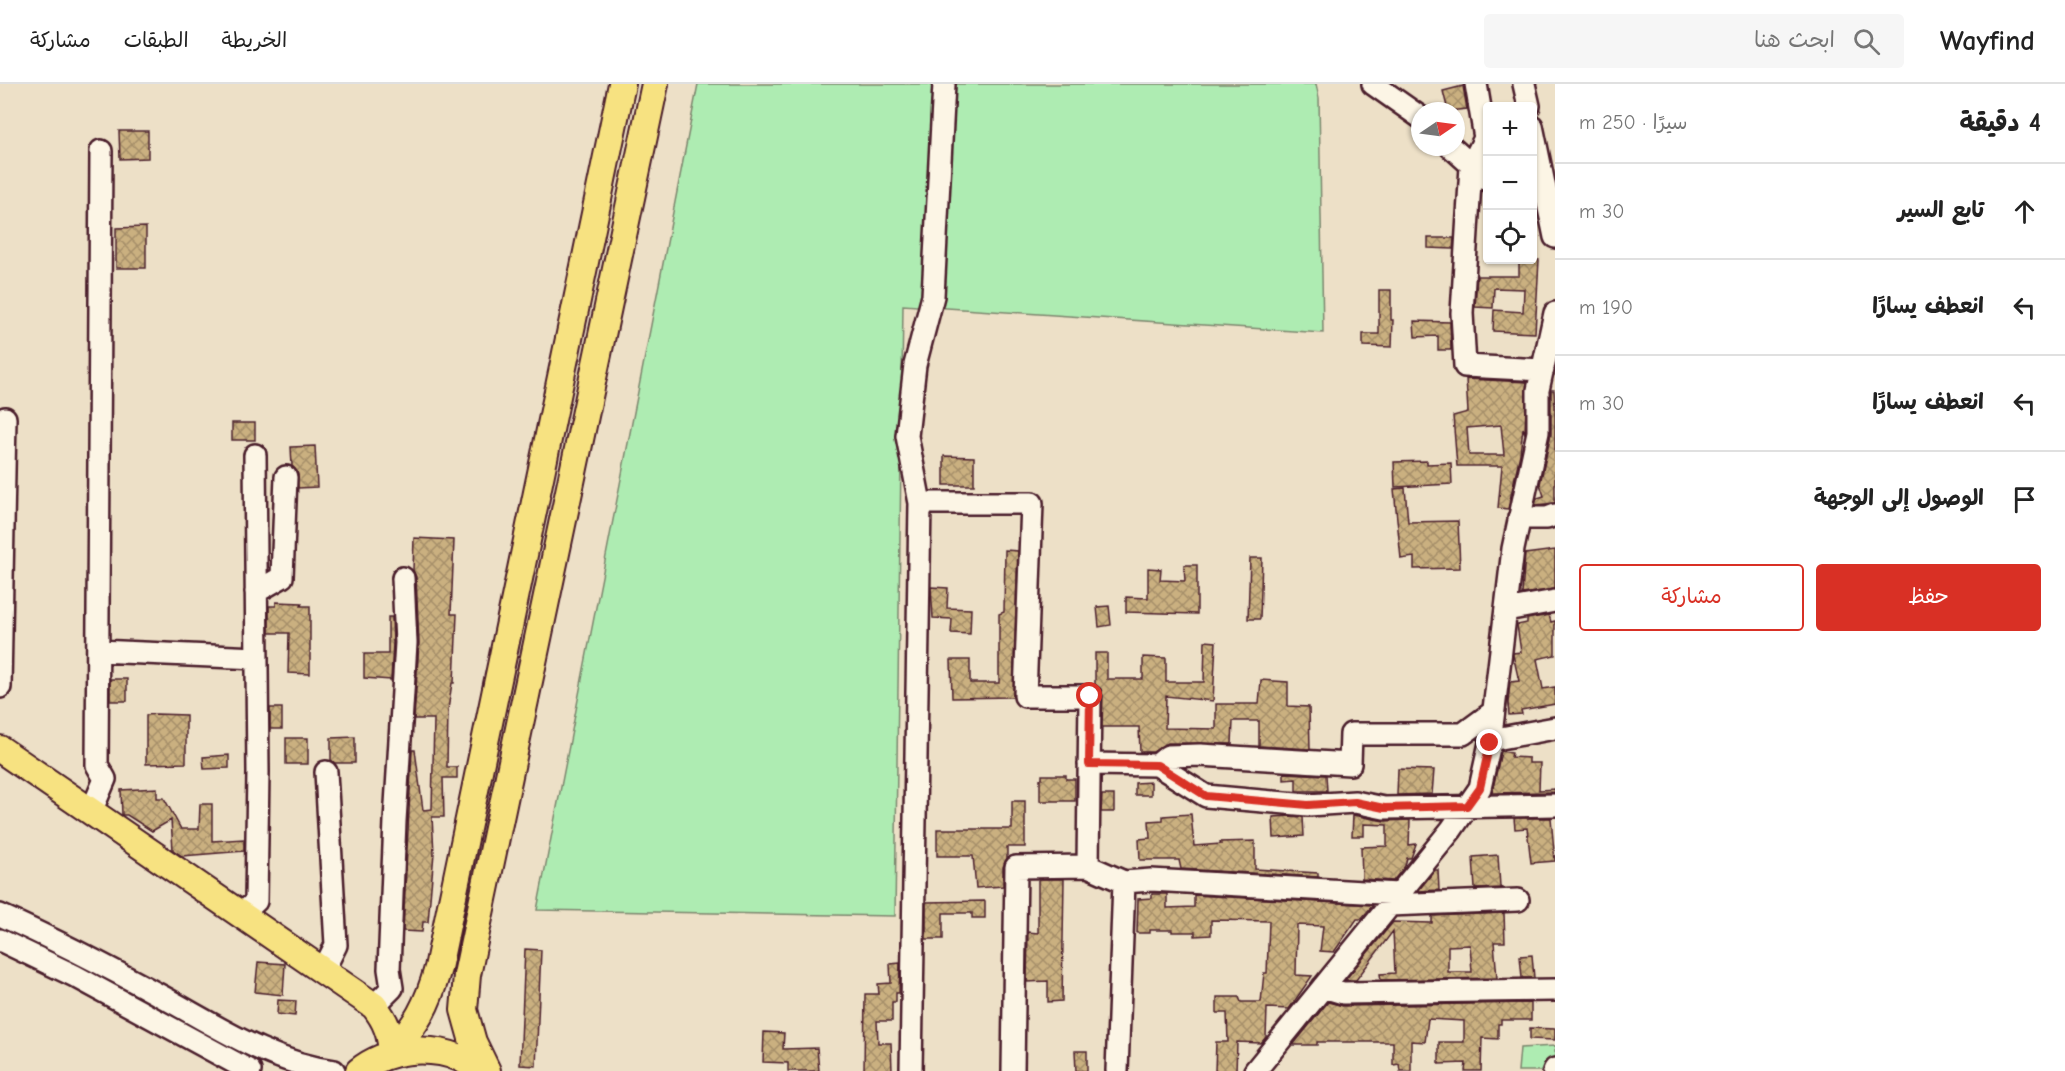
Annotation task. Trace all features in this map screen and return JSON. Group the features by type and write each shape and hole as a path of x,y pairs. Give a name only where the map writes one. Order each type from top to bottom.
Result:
{"main road":[{"path":"392,1054 425,1008 438,968 622,84"},
{"path":"487,1071 473,1042 464,1010 467,975 655,84"},
{"path":"0,749 374,1005 385,1020 391,1037 392,1054"},
{"path":"359,1071 366,1065 392,1054 426,1050 460,1058 480,1071"}],"street":[{"path":"910,1071 920,503 907,435 915,365 933,296 944,84"},
{"path":"1372,84 1411,111"},
{"path":"1476,84 1485,138 1471,166 1462,313 1465,366 1543,370"},
{"path":"1524,84 1527,102"},
{"path":"1537,146 1555,237"},
{"path":"91,812 105,779 97,765 101,151"},
{"path":"1460,156 1483,176"},
{"path":"1537,221 1546,226 1555,237"},
{"path":"1255,1071 1480,788 1490,740 1513,549 1538,432 1538,390 1555,315"},
{"path":"0,687 5,418"},
{"path":"241,915 256,901 255,455"},
{"path":"256,592 282,578 285,550 286,477"},
{"path":"920,503 1032,503 1025,696 1090,696 1089,866"},
{"path":"1520,518 1552,517"},
{"path":"374,1005 392,988 389,969 395,821 406,643 403,578"},
{"path":"1506,610 1555,601"},
{"path":"98,651 257,658"},
{"path":"1157,765 1168,756 1200,755 1350,764 1351,734 1463,734 1493,712"},
{"path":"1490,740 1555,728"},
{"path":"1089,764 1157,765 1206,796 1308,805 1355,802 1384,808 1555,805"},
{"path":"323,971 336,945 326,772"},
{"path":"1013,1071 1016,867 1089,866 1124,882 1151,880 1393,900 1518,900"},
{"path":"1117,1071 1124,882"},
{"path":"0,915 101,964 265,1052 300,1065 334,1071"},
{"path":"0,940 75,976 250,1071"},
{"path":"1323,987 1343,993 1555,990"}],"green space":[{"path":"698,84 1316,84 1319,98 1323,333 903,305 895,916 537,910"},
{"path":"1555,1046 1555,1071 1518,1071 1520,1048"}],"building":[{"path":"1463,86 1467,109 1465,109 1465,102 1446,102 1443,91"},
{"path":"119,131 148,131 148,158 120,159"},
{"path":"146,227 146,268 116,268 116,228"},
{"path":"1428,238 1454,238 1453,249 1428,248"},
{"path":"1539,260 1535,333 1493,331 1494,310 1523,312 1524,289 1494,288 1493,308 1475,307 1477,276 1519,276 1519,264 1537,264"},
{"path":"1379,290 1391,290 1392,347 1363,346 1363,334 1379,334"},
{"path":"1414,321 1450,322 1451,350 1438,350 1438,336 1415,337"},
{"path":"1466,379 1527,382 1525,434 1523,428 1508,509 1498,508 1502,466 1457,466 1453,416 1468,412","holes":["1501,425 1504,455 1469,455 1467,428"]},
{"path":"1551,390 1554,390 1555,406 1555,503 1535,505 1537,498 1544,496 1540,484 1551,434"},
{"path":"232,423 255,423 255,440 232,440"},
{"path":"315,446 317,487 298,488 297,472 292,466 291,447"},
{"path":"944,456 974,457 974,485 944,485"},
{"path":"1427,461 1427,464 1451,463 1452,484 1395,487 1394,462"},
{"path":"1405,488 1408,522 1458,521 1460,568 1414,569 1414,557 1401,559 1394,489"},
{"path":"414,538 454,540 451,614 457,614 454,683 452,683 448,710 447,767 457,767 457,778 443,778 444,817 432,817 434,853 428,922 423,922 422,932 403,931 412,750 415,750 423,810 432,809 434,719 414,719 419,643 416,577 413,570"},
{"path":"1005,550 1018,551 1013,697 952,698 951,660 970,660 970,683 999,683 999,614 1004,612"},
{"path":"1555,550 1555,589 1522,594 1525,554"},
{"path":"1250,558 1262,558 1260,619 1248,619"},
{"path":"1184,565 1197,565 1197,614 1126,612 1126,597 1148,598 1148,568 1161,569 1160,580 1185,581"},
{"path":"931,587 948,588 947,608 971,609 970,634 951,633 952,619 933,618"},
{"path":"276,602 302,603 301,606 310,606 310,674 288,673 289,633 269,633 269,606 276,606"},
{"path":"1109,606 1111,625 1099,627 1097,607"},
{"path":"1549,615 1551,622 1555,621 1555,655 1537,659 1543,689 1555,687 1555,704 1521,710 1522,714 1509,715 1510,682 1519,681 1513,655 1513,653 1521,652 1517,625 1527,623 1527,619"},
{"path":"388,617 392,617 391,680 364,678 364,654 388,654"},
{"path":"1205,641 1216,642 1213,701 1166,696 1165,728 1216,729 1216,704 1259,704 1261,680 1288,682 1288,706 1309,707 1310,749 1259,746 1259,721 1233,721 1232,744 1168,743 1153,752 1140,752 1139,727 1102,727 1103,696 1101,689 1095,684 1095,653 1107,653 1107,679 1143,679 1143,657 1166,658 1166,682 1204,682"},
{"path":"110,679 127,679 127,701 110,701"},
{"path":"270,708 282,708 282,729 270,729"},
{"path":"146,715 186,715 186,763 146,764"},
{"path":"355,737 355,763 335,763 331,760 331,738"},
{"path":"286,738 308,738 308,764 286,764"},
{"path":"1501,751 1512,753 1511,757 1529,758 1529,763 1540,763 1539,790 1555,789 1555,792 1492,793"},
{"path":"229,755 229,768 204,769 203,757"},
{"path":"1398,769 1434,770 1432,794 1397,795"},
{"path":"1284,773 1326,775 1327,791 1296,791 1296,779 1284,780"},
{"path":"1042,775 1066,775 1066,779 1075,779 1075,801 1040,801"},
{"path":"1151,782 1151,795 1135,795 1135,783"},
{"path":"157,788 157,798 164,798 181,829 199,829 200,804 212,804 212,841 244,839 244,851 182,856 173,850 171,820 152,831 127,815 122,815 121,790"},
{"path":"1102,795 1114,795 1114,812 1101,812"},
{"path":"1012,801 1025,801 1025,847 1007,847 1007,858 1003,867 1003,886 976,888 973,856 937,856 937,829 1012,829"},
{"path":"1191,814 1194,846 1221,844 1220,842 1255,841 1255,869 1318,873 1318,877 1181,869 1179,860 1140,860 1139,839 1150,838 1149,821 1163,820 1163,816"},
{"path":"1353,815 1384,821 1410,820 1409,845 1416,844 1411,858 1407,858 1405,866 1393,881 1362,879 1361,847 1387,846 1387,825 1364,824 1364,836 1352,836"},
{"path":"1273,817 1303,817 1304,836 1274,838"},
{"path":"1514,818 1551,818 1555,861 1531,863 1527,828 1515,829"},
{"path":"1498,855 1500,887 1503,888 1475,889 1473,857"},
{"path":"1435,870 1438,870 1439,890 1418,891"},
{"path":"1038,879 1064,879 1062,1001 1048,1002 1048,981 1027,982 1028,932 1038,933"},
{"path":"1152,894 1167,894 1167,908 1194,907 1194,895 1373,905 1361,919 1357,919 1334,952 1320,951 1323,926 1297,925 1296,975 1312,976 1289,1009 1267,1008 1266,1037 1261,1043 1237,1042 1236,1071 1215,1071 1216,1042 1228,1042 1227,1013 1217,1013 1217,997 1239,997 1241,1002 1261,1002 1264,973 1267,973 1269,921 1211,920 1211,935 1195,936 1195,932 1172,932 1172,930 1150,930 1150,933 1137,933 1138,899 1152,898"},
{"path":"985,901 985,918 972,918 972,913 943,913 943,939 926,939 926,902"},
{"path":"1504,913 1505,942 1494,942 1497,978 1381,980 1380,974 1395,973 1393,931 1356,980 1345,980 1393,922 1432,923 1432,916","holes":["1470,945 1472,972 1448,972 1448,946"]},
{"path":"525,949 541,950 536,1066 520,1065"},
{"path":"1532,955 1534,978 1522,978 1520,956"},
{"path":"258,962 285,964 283,995 255,992"},
{"path":"900,963 899,993 896,993 896,1002 892,1002 892,1021 877,1021 878,1043 891,1043 892,1071 864,1071 865,994 879,994 878,984 891,983 890,964"},
{"path":"278,1000 296,1001 295,1016 277,1014"},
{"path":"1328,1002 1343,1006 1531,1003 1531,1020 1501,1020 1501,1024 1498,1024 1498,1039 1482,1038 1481,1071 1465,1071 1466,1063 1439,1064 1439,1042 1464,1042 1464,1021 1428,1019 1425,1042 1411,1041 1411,1071 1400,1071 1399,1064 1393,1065 1393,1042 1317,1042 1317,1045 1293,1045"},
{"path":"1530,1028 1555,1029 1555,1040 1530,1039"},
{"path":"764,1032 784,1033 783,1049 817,1048 819,1071 788,1071 788,1063 763,1062"},
{"path":"1075,1051 1087,1051 1087,1071 1076,1071"}],"route":[{"path":"1090,696 1089,764 1157,765 1206,796 1308,805 1355,802 1384,808 1467,806 1480,788 1490,743"}]}
